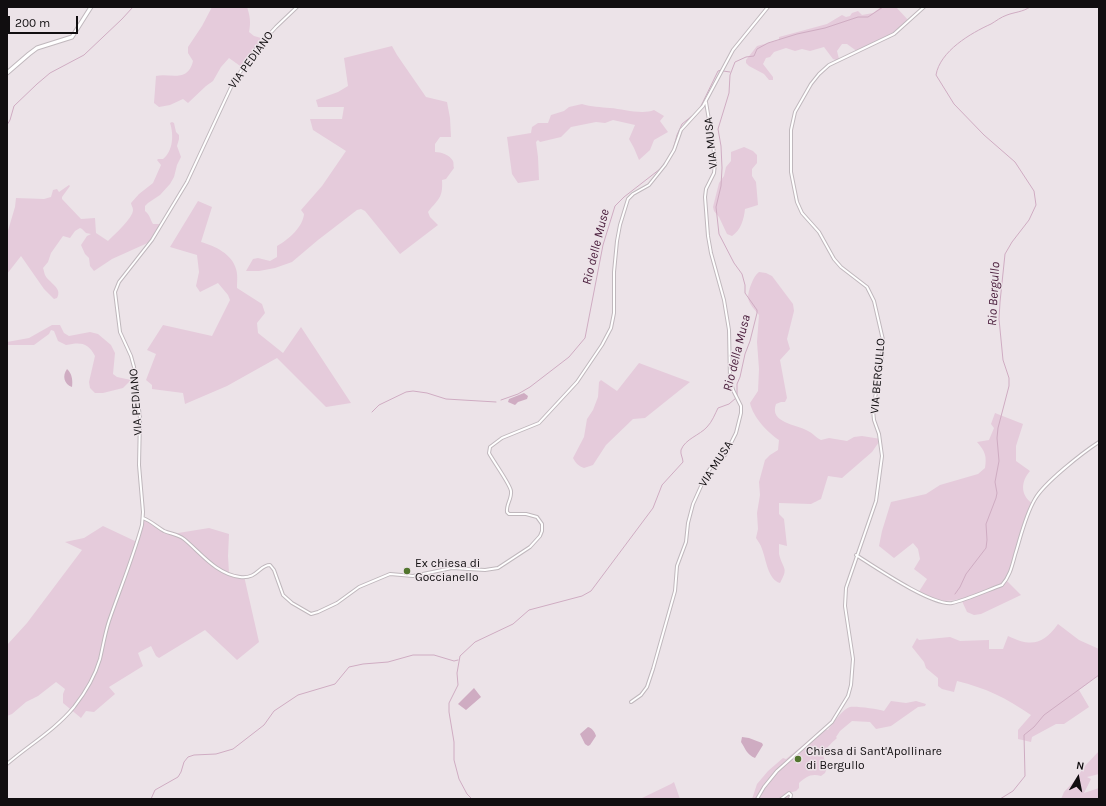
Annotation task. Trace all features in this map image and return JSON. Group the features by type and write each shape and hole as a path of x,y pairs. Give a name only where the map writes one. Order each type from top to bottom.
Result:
{"street":[{"path":"7,73 37,48 72,37 91,7"},
{"name":"VIA PEDIANO","path":"7,764 22,750 36,741 66,717 76,706 90,682 100,658 105,635 138,539 143,518 139,465 140,418 134,367 131,356 120,332 115,302 115,292 118,282 152,240 187,182 233,83 256,50 276,27 297,7"},
{"path":"143,518 164,531 176,534 185,540 211,564 232,575 249,577 265,566 273,566 283,595 292,603 311,614 337,603 359,587 390,574 413,576 452,568 493,570 526,550 540,536 542,524 537,517 509,514 507,512 511,488 489,453 490,447 502,438 539,422 545,417 577,382 608,336 614,312 616,241 626,204 630,196 649,185 655,178 672,154 681,130 699,112 706,101 733,50 768,7"},
{"name":"VIA BERGULLO","path":"759,799 764,787 777,771 832,722 848,696 851,684 853,659 847,624 845,594 849,575 876,501 882,456 879,434 874,420 873,410 882,356 883,340 871,293 867,287 837,263 828,251 818,232 799,208 791,172 791,130 795,112 801,100 811,84 824,69 829,65 894,34 924,7"},
{"name":"VIA MUSA","path":"631,702 641,695 647,687 653,669 675,591 677,566 686,542 688,523 693,504 712,466 725,455 736,433 741,413 741,406 730,379 730,334 724,300 711,253 708,236 705,198 706,190 714,173 715,163 706,101"},
{"path":"856,555 924,596 943,603 952,603 1002,585 1007,579 1010,571 1034,499 1052,480 1099,442"},
{"path":"781,799 789,793 791,795 790,799"}],"shaded area":[{"path":"212,7 247,7 250,19 249,32 254,36 261,38 258,42 261,44 243,68 229,58 221,67 213,81 188,103 183,99 170,105 159,107 154,103 156,76 183,75 191,68 193,61 188,53 188,47 202,26"},
{"path":"881,7 896,7 909,21 894,34 858,52 847,44 842,44 837,51 839,59 836,60 833,59 824,47 810,51 802,49 795,51 786,48 774,52 770,57 766,58 763,64 773,77 773,80 769,80 764,74 746,63 746,60 757,46 779,40 779,37 827,24 842,15 846,17 850,16 852,13 858,11 862,15 873,13"},
{"path":"392,46 426,97 447,102 451,137 440,137 435,144 435,152 443,153 450,157 453,161 454,168 446,179 442,180 441,194 428,212 430,217 438,225 400,254 365,211 361,209 357,210 292,262 275,268 259,271 246,271 253,259 258,258 270,261 277,257 277,246 290,237 301,224 304,214 301,210 322,186 346,151 313,130 310,119 342,119 344,107 318,107 316,100 338,92 348,86 344,58"},
{"path":"582,104 638,112 654,110 664,116 660,121 668,132 654,140 650,150 639,160 629,139 635,125 613,120 605,123 596,122 571,127 561,137 540,142 538,140 536,142 539,180 518,183 512,174 507,137 531,133 532,127 538,123 548,123 551,115 564,111 569,107"},
{"path":"170,123 174,123 176,132 179,135 177,146 181,157 170,184 160,195 145,206 145,211 153,224 162,224 152,241 112,259 94,271 90,266 89,258 85,254 81,245 87,236 91,234 86,233 80,228 75,231 70,238 63,236 43,268 47,278 57,288 57,298 54,299 44,289 21,256 7,274 7,234 15,207 16,198 44,199 51,197 53,190 57,189 59,192 69,185 70,186 62,199 81,219 95,218 96,233 108,241 130,217 133,210 131,203 139,194 153,183 161,165 157,160 163,159 171,147 172,133"},
{"path":"744,147 753,151 757,155 757,163 752,169 752,176 756,182 758,205 745,209 742,224 738,231 732,236 727,234 713,207 719,183 724,176 726,167 731,161 731,152"},
{"path":"198,201 212,207 201,242 217,248 231,259 236,269 237,288 262,304 265,313 257,323 258,333 283,353 301,327 351,403 326,407 277,358 227,386 185,404 183,393 152,389 152,385 146,380 156,354 147,350 163,325 212,336 230,300 228,295 218,283 200,292 196,286 199,272 197,255 170,247"},
{"path":"759,272 772,276 793,304 794,311 787,339 790,349 780,360 787,398 785,402 776,404 776,415 785,422 810,432 821,440 829,438 847,441 854,437 862,436 881,439 872,452 842,478 828,476 821,499 811,504 779,503 779,514 784,519 787,546 779,544 779,554 785,571 780,583 770,574 762,548 756,538 758,529 757,513 760,495 759,482 765,460 778,450 779,440 761,424 754,414 750,403 758,391 759,369 757,342 759,315 751,305 748,298 751,284"},
{"path":"52,325 60,325 64,333 69,336 90,332 98,334 111,345 115,353 113,374 117,377 131,380 123,388 103,393 95,393 90,388 89,382 95,356 92,351 83,344 75,343 66,345 58,341 54,331 51,330 49,334 34,345 7,345 7,342 29,338"},
{"path":"639,363 690,382 645,418 633,419 606,445 593,465 584,468 576,463 573,458 584,437 587,419 593,410 598,397 599,382 601,380 617,391"},
{"path":"67,369 72,377 72,387 67,384 64,377"},
{"path":"524,393 528,396 527,399 518,402 515,405 508,402 509,399"},
{"path":"995,413 1023,424 1016,446 1016,461 1030,471 1025,479 1023,488 1025,496 1032,503 1006,580 1021,595 981,614 974,615 967,612 961,599 949,601 939,600 918,593 927,579 914,569 920,559 918,549 913,543 894,558 879,546 891,502 926,494 940,485 978,474 985,468 985,454 977,442 989,440 994,428 991,424"},
{"path":"143,519 172,534 209,528 229,534 229,573 244,576 259,642 237,660 205,630 159,658 156,656 151,646 138,653 143,666 109,687 115,694 94,712 86,711 81,718 63,703 63,694 65,689 56,682 38,696 26,702 12,714 7,716 7,645 27,623 82,550 65,542 84,538 103,526 137,542"},
{"path":"1058,624 1079,640 1099,649 1099,675 1079,690 1089,707 1064,724 1056,724 1032,737 1031,742 1018,739 1018,730 1031,715 996,694 957,681 954,692 942,689 938,686 938,678 926,668 924,662 912,647 917,638 919,640 950,637 960,641 989,640 989,649 1003,649 1008,636 1023,642 1036,642 1047,636"},
{"path":"474,688 481,697 466,710 458,704"},
{"path":"891,701 906,703 916,701 926,704 925,706 918,707 891,726 876,729 870,722 852,721 840,731 836,737 837,738 824,752 827,768 825,773 821,776 811,775 804,779 799,783 799,788 796,791 789,793 788,799 752,799 757,784 768,771 783,758 786,759 823,729 828,730 847,708 857,707 884,711"},
{"path":"588,727 593,730 596,736 588,746 585,744 580,734"},
{"path":"742,737 762,743 763,745 755,758 745,749 741,742"},
{"path":"1099,751 1099,774 1087,777 1091,779 1084,793 1099,788 1099,799 1061,799 1064,792"},
{"path":"674,782 680,799 640,799 671,784"}],"waterway":[{"path":"7,125 14,106 37,84 50,73 84,55 133,7"},
{"name":"Rio della Musa","path":"737,396 737,384 750,341 757,310 745,293 745,285 742,274 734,263 719,234 716,207 721,186 722,168 721,146 718,129 729,93 730,75 735,62 746,57 754,56 757,49 768,43 797,34 825,28 858,17 868,17 883,7"},
{"name":"Rio Bergullo","path":"955,594 966,574 986,548 986,524 997,493 995,482 999,461 997,438 998,428 1009,386 1009,378 1003,360 999,319 1005,254 1012,242 1029,220 1036,205 1034,191 1015,162 984,135 954,104 936,75 943,58 966,38 1003,17 1030,7"},
{"name":"Rio delle Muse","path":"700,108 718,71 721,70"},
{"name":"Rio delle Muse","path":"723,71 730,72"},
{"name":"Rio delle Muse","path":"673,150 682,124 692,116"},
{"name":"Rio delle Muse","path":"501,400 518,394 530,387 569,357 585,338 603,245 615,206 624,197 660,169 667,160"},
{"name":"Rio delle Muse","path":"372,412 379,405 406,392 413,391 427,393 446,399 496,402"},
{"name":"Rio della Musa","path":"472,799 467,794 459,779 454,760 454,742 449,712 449,703 458,685 457,673 460,656 475,642 513,624 529,610 582,596 591,591 653,508 662,485 683,462 681,452 683,446 707,427 718,408 729,404 736,398"},
{"path":"151,799 155,790 178,777 184,762 188,757 194,755 216,754 233,749 264,725 274,711 298,695 335,684 349,667 388,662 413,655 434,655 454,661 458,660"},
{"path":"1000,799 1013,791 1025,776 1024,735 1034,727 1044,715 1099,675"}],"place":[{"name":"Ex chiesa di Goccianello","path":"407,571"},
{"name":"Chiesa di Sant'Apollinare di Bergullo","path":"798,759"}]}
